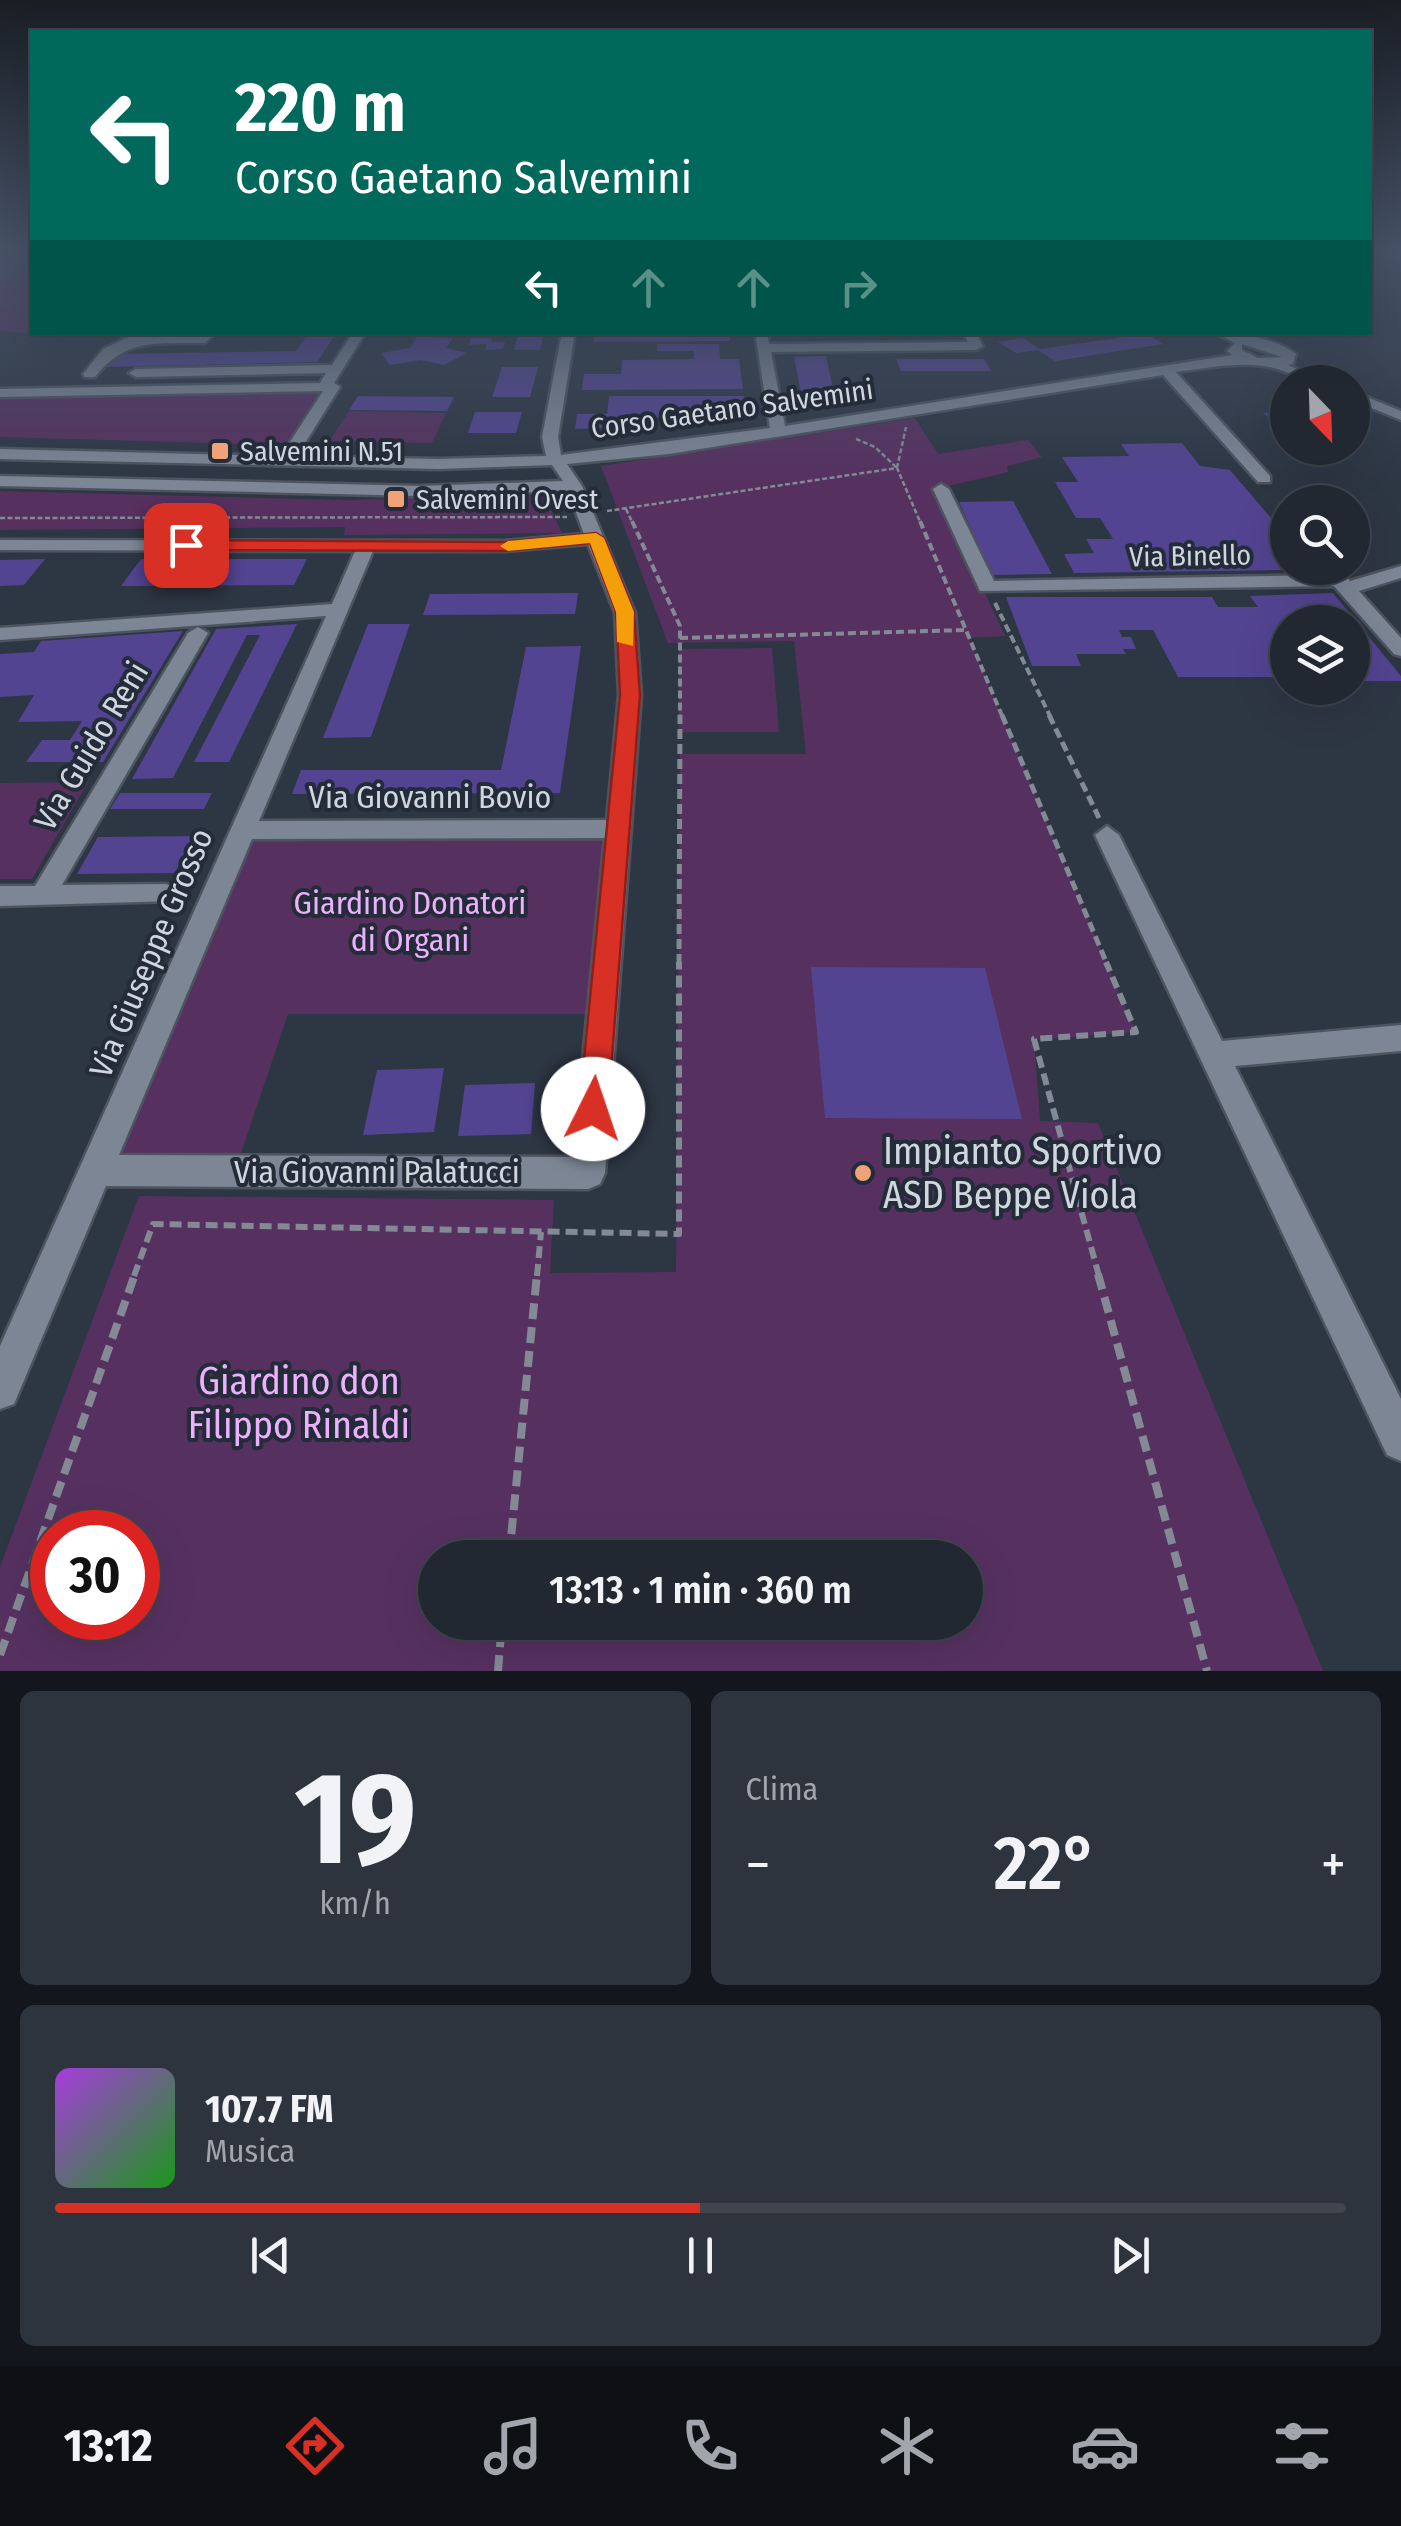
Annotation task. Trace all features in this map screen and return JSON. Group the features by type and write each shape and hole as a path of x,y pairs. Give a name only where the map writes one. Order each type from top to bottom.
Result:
{"street":[{"path":"108,374 88,374 108,352 143,336 205,339 208,335"},
{"path":"324,388 358,335"},
{"path":"557,460 550,437 568,335"},
{"path":"778,432 762,340 976,346 970,335"},
{"path":"1242,345 1268,346 1289,354 1280,362"},
{"path":"1242,345 1287,365"},
{"name":"Corso Gaetano Salvemini","path":"0,454 438,464 557,460 778,432 1166,370 1242,345"},
{"path":"1280,362 1286,365"},
{"path":"126,374 336,369"},
{"path":"1166,370 1264,479"},
{"path":"0,393 333,388 286,461"},
{"path":"1370,403 1401,416"},
{"name":"Via Giovanni Palatucci","path":"96,1170 588,1173 630,695 625,612 574,486 557,460"},
{"name":"Corso Gaetano Salvemini","path":"0,481 420,491 574,486"},
{"path":"941,489 987,587"},
{"path":"0,545 504,546 591,526"},
{"name":"Via Giuseppe Grosso","path":"0,1390 367,545"},
{"name":"Via Binello","path":"1370,576 1401,572"},
{"name":"Via Binello","path":"987,587 1270,581"},
{"path":"1344,585 1401,650"},
{"path":"0,634 342,609"},
{"name":"Via Guido Reni","path":"43,895 198,633"},
{"name":"Via Giovanni Bovio","path":"242,830 618,829"},
{"path":"1108,835 1401,1440"},
{"path":"0,896 166,894"},
{"path":"1214,1055 1401,1038"}],"path":[{"path":"897,468 909,411"},
{"path":"818,425 875,446 897,468 1136,1032 1034,1040 1207,1671"},
{"path":"0,1655 153,1224 679,1234 680,626 626,509 897,468"},
{"path":"0,518 530,520 591,526"},
{"path":"987,587 1108,835"},
{"path":"680,638 966,630"},
{"path":"511,1540 541,1232"},
{"path":"498,1671 501,1640"}],"green space":[{"path":"0,327 30,327 30,334 0,331"},
{"path":"319,393 286,445 0,437 0,398"},
{"path":"349,411 446,413 432,443 329,441"},
{"name":"Giardino don Filippo Rinaldi","path":"915,418 938,454 1028,440 1042,457 1007,466 1008,472 936,489 1005,636 969,638 1136,1032 1034,1040 1040,1121 1098,1123 1323,1671 0,1671 0,1567 139,1196 554,1200 550,1273 676,1272 680,754 806,754 794,641 668,643 601,466"},
{"path":"0,491 345,500 544,495 562,533 344,535 345,527 0,530"},
{"path":"772,648 779,732 679,732 679,649"},
{"path":"88,782 32,879 0,879 0,783"},
{"name":"Giardino Donatori di Organi","path":"617,829 601,1014 288,1014 235,1171 95,1170 241,831"}],"building":[{"path":"307,335 335,335 317,362 104,367 116,354 296,351"},
{"path":"518,335 543,335 540,350 514,350"},
{"path":"595,335 730,335 730,341 594,342"},
{"path":"1139,335 1164,344 1055,361 1038,350 1016,353 998,342 1023,338 1040,349"},
{"path":"417,337 453,338 446,348 467,353 444,365 421,360 390,365 381,353 410,348"},
{"path":"471,338 505,342 503,349 485,350 487,344 469,345"},
{"path":"657,344 719,344 720,359 739,359 743,389 582,390 584,374 621,374 622,360 694,359 694,351 657,351"},
{"path":"826,356 834,393 801,394 794,357"},
{"path":"896,359 984,359 991,371 901,371"},
{"path":"502,367 538,367 530,397 492,397"},
{"path":"358,396 454,397 447,411 349,410"},
{"path":"609,396 744,396 747,417 607,418 606,428 575,429 577,414 607,414"},
{"path":"475,412 522,412 516,433 468,433"},
{"path":"1182,443 1200,466 1230,470 1270,517 1270,570 1074,573 1064,554 1094,553 1086,539 1113,539 1100,518 1076,518 1055,482 1078,482 1062,457 1129,456 1121,444"},
{"path":"1013,501 1052,574 992,575 959,502"},
{"path":"45,559 24,585 0,586 0,560"},
{"path":"141,559 307,559 294,585 121,586"},
{"path":"578,593 575,614 423,615 430,594"},
{"path":"1333,593 1343,605 1270,605 1270,677 1178,677 1153,630 1119,630 1122,637 1131,637 1136,649 1123,649 1126,654 1076,654 1081,666 1032,666 1006,597 1212,597 1218,607 1258,607 1250,596"},
{"path":"297,624 229,762 194,762 260,635 247,635 173,778 132,779 216,629"},
{"path":"368,624 410,624 371,737 323,738"},
{"path":"183,631 103,762 26,762 42,740 70,740 82,721 18,722 34,695 0,697 0,654 34,652 41,641"},
{"path":"1370,638 1401,676 1401,681 1370,681"},
{"path":"581,646 560,793 292,794 301,770 501,770 526,647"},
{"path":"120,793 212,793 204,809 110,809"},
{"path":"193,836 175,873 77,874 98,837"},
{"path":"811,967 985,968 1022,1119 825,1118"},
{"path":"444,1068 434,1132 363,1135 377,1070"},
{"path":"535,1083 531,1134 458,1136 465,1085"}],"slow traffic":[{"path":"508,546 596,538 625,612 627,642"}],"place":[{"name":"Salvemini N.51","path":"220,451"},
{"name":"Salvemini Ovest","path":"396,499"},
{"name":"Impianto Sportivo ASD Beppe Viola","path":"863,1173"}],"route":[{"path":"186,545 504,546 596,538 625,612 630,695 593,1109"}]}
